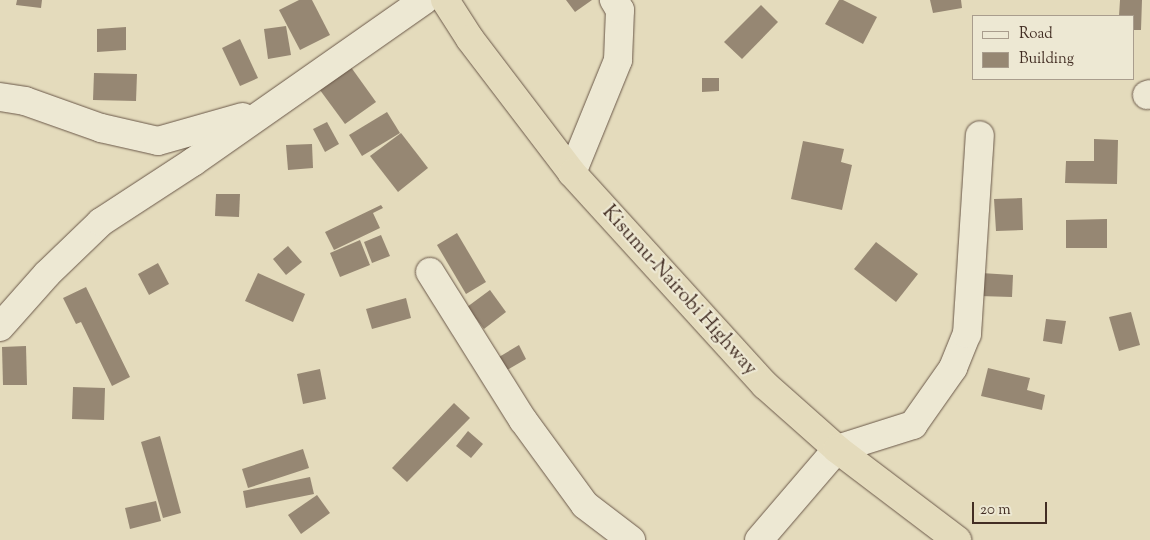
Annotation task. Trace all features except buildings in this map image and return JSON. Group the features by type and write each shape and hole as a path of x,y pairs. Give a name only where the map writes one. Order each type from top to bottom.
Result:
{"highway":[{"name":"Kisumu-Nairobi Highway","path":"445,0 470,39 572,173 765,385 838,449 957,540"}],"street":[{"path":"0,327 47,274 101,222 269,109 424,0"},
{"path":"572,173 618,60 620,10 614,0"},
{"path":"0,97 25,101 101,128 158,141 269,109"},
{"path":"760,540 838,449 913,425 953,368 967,334 980,135"},
{"path":"430,272 523,420 585,505 631,540"}]}
